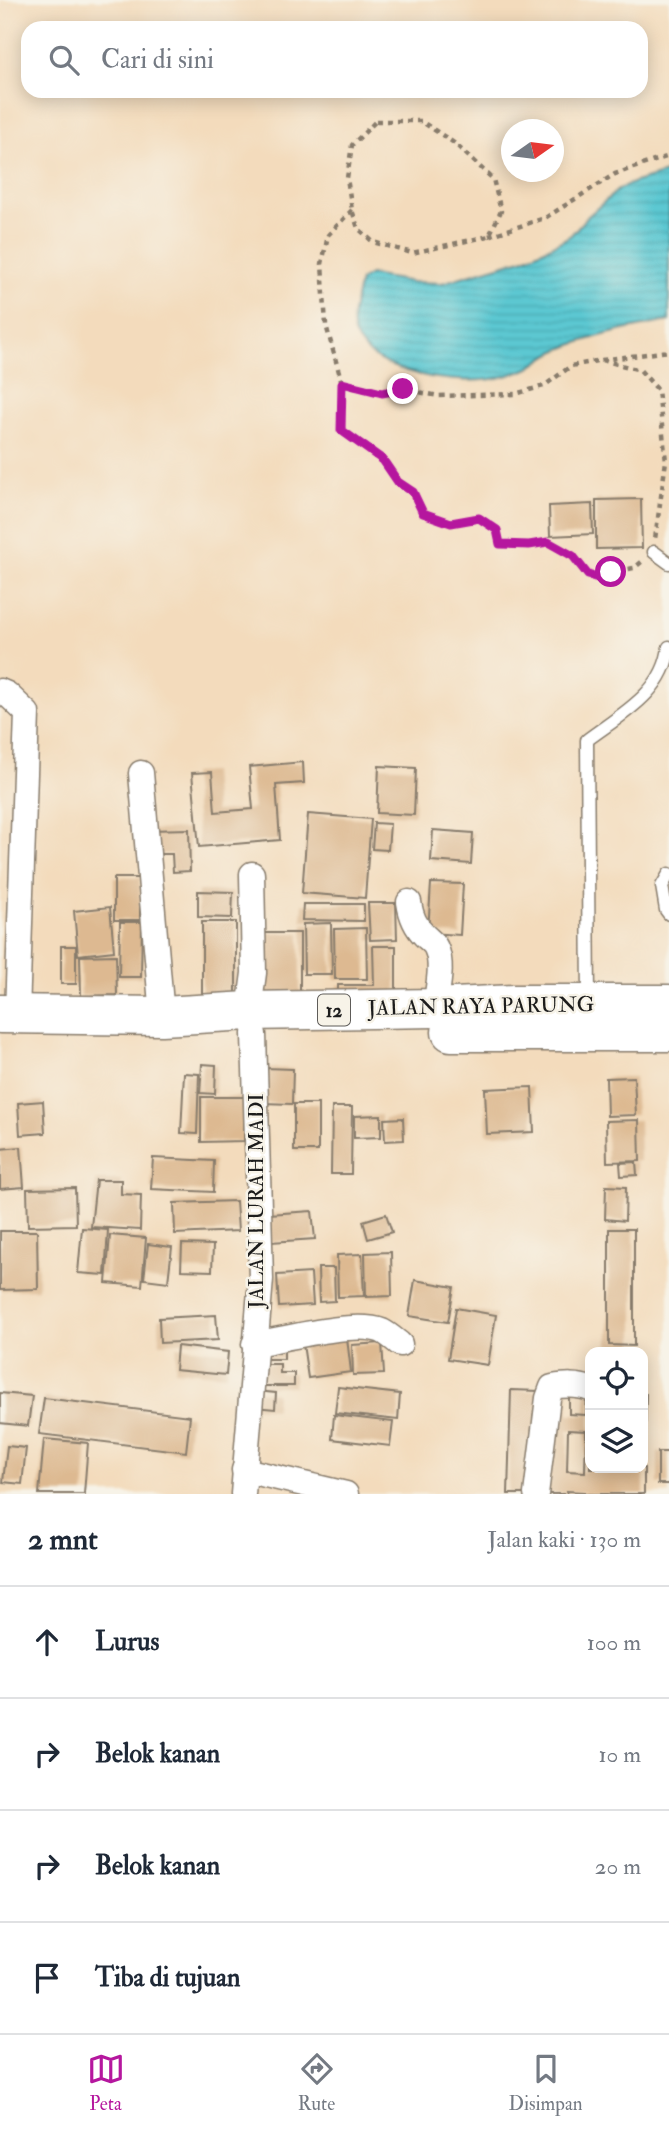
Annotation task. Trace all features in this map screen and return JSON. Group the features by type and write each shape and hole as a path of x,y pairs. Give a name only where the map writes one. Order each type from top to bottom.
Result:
{"highway":[{"name":"JALAN RAYA PARUNG","path":"6,1023 251,1023 513,1018 589,1003 669,1004"},
{"name":"JALAN RAYA PARUNG","path":"6,1023 162,1016 251,1023 435,1008 669,1032"}],"street":[{"path":"0,691 27,713 6,1023"},
{"path":"141,773 162,1016"},
{"name":"JALAN LURAH MADI","path":"243,1482 261,1279 251,1023 254,973 252,874"},
{"path":"409,902 411,917 438,952 435,1008"},
{"path":"254,1344 325,1331 360,1328 382,1331 400,1344"},
{"path":"536,1494 548,1398 552,1387 585,1387"},
{"path":"243,1482 346,1494"}],"lane":[{"path":"653,552 669,563"},
{"path":"589,1003 587,740 649,692 664,667 669,647"},
{"path":"669,874 662,886 669,914"}],"path":[{"path":"489,236 501,211 493,179 454,143 421,121 376,121 352,145 346,178 358,228 373,242 412,253 489,236 545,218 615,174 669,156"},
{"path":"352,210 328,235 322,264 326,325 342,383 341,430 383,460 398,482 413,492 423,513 451,523 479,518 497,530 500,544 529,545 548,542 573,556 588,575 598,578 611,572 634,568 653,552 666,461 658,390 640,370 602,360"},
{"path":"342,383 382,393 403,389 439,396 515,394 544,386 571,366 669,351"}],"water":[{"path":"669,172 669,321 583,341 552,353 521,371 482,380 440,378 396,368 363,347 354,333 353,314 360,281 370,275 412,282 442,283 525,258 571,235 619,189"}],"building":[{"path":"641,499 642,548 596,549 596,500"},
{"path":"592,504 593,534 550,536 549,506"},
{"path":"303,762 304,783 276,785 280,840 199,847 192,773 212,772 215,812 253,809 249,767"},
{"path":"379,766 416,768 414,815 377,813"},
{"path":"308,814 371,819 365,898 302,893"},
{"path":"374,823 390,824 388,850 372,849"},
{"path":"189,829 190,871 173,872 172,854 150,854 149,830"},
{"path":"433,830 473,833 471,864 431,861"},
{"path":"114,878 140,878 140,920 114,920"},
{"path":"431,883 463,884 460,935 428,933"},
{"path":"198,891 233,892 232,918 198,917"},
{"path":"368,903 396,903 397,939 370,940"},
{"path":"303,904 364,904 364,921 302,920"},
{"path":"110,907 114,951 78,955 74,911"},
{"path":"120,922 142,922 141,977 119,977"},
{"path":"202,922 236,922 236,995 202,995"},
{"path":"331,923 332,974 304,974 303,924"},
{"path":"366,928 367,979 335,979 334,929"},
{"path":"261,933 300,933 300,1004 262,1004"},
{"path":"61,946 76,946 76,984 61,984"},
{"path":"373,946 396,946 396,1001 338,1002 338,985 374,985"},
{"path":"116,955 117,995 81,996 80,956"},
{"path":"202,1064 216,1065 215,1094 200,1093"},
{"path":"264,1068 293,1069 292,1104 262,1103"},
{"path":"184,1073 199,1074 197,1134 181,1133"},
{"path":"634,1077 636,1115 607,1116 606,1078"},
{"path":"532,1087 534,1132 487,1134 485,1089"},
{"path":"201,1097 244,1097 244,1141 201,1142"},
{"path":"43,1101 45,1133 20,1135 18,1103"},
{"path":"294,1104 318,1104 318,1151 294,1151"},
{"path":"332,1107 352,1107 351,1174 331,1174"},
{"path":"381,1115 381,1137 354,1138 354,1116"},
{"path":"403,1118 404,1140 385,1141 384,1119"},
{"path":"639,1120 640,1161 607,1162 606,1121"},
{"path":"21,1147 24,1187 0,1189 0,1149"},
{"path":"153,1158 214,1161 213,1192 151,1189"},
{"path":"636,1162 637,1175 621,1176 620,1163"},
{"path":"96,1180 121,1180 121,1194 141,1195 140,1230 91,1227"},
{"path":"606,1186 626,1187 625,1221 605,1219"},
{"path":"75,1188 76,1225 28,1226 27,1189"},
{"path":"236,1201 238,1231 175,1234 174,1203"},
{"path":"312,1211 315,1239 271,1242 269,1214"},
{"path":"386,1214 392,1232 368,1239 363,1221"},
{"path":"82,1228 108,1230 105,1275 78,1273"},
{"path":"609,1229 634,1229 634,1346 609,1345"},
{"path":"0,1231 37,1231 38,1289 0,1290"},
{"path":"110,1235 146,1238 142,1286 106,1283"},
{"path":"148,1244 172,1247 168,1282 144,1279"},
{"path":"182,1244 213,1245 212,1271 181,1270"},
{"path":"391,1252 392,1296 366,1297 365,1253"},
{"path":"362,1254 364,1296 338,1297 337,1255"},
{"path":"318,1268 334,1268 335,1301 319,1302"},
{"path":"311,1273 313,1305 279,1307 277,1275"},
{"path":"415,1280 454,1287 448,1322 409,1316"},
{"path":"456,1308 496,1315 488,1365 448,1359"},
{"path":"216,1315 218,1340 160,1343 159,1318"},
{"path":"347,1338 351,1372 308,1378 303,1344"},
{"path":"264,1343 284,1343 284,1359 264,1359"},
{"path":"382,1343 384,1374 353,1375 352,1345"},
{"path":"177,1346 228,1352 226,1375 175,1370"},
{"path":"261,1364 280,1364 280,1373 294,1373 294,1386 262,1386"},
{"path":"338,1387 400,1394 398,1420 335,1413"},
{"path":"511,1390 569,1392 569,1414 585,1415 585,1431 568,1430 567,1471 644,1473 644,1494 584,1494 567,1491 567,1494 508,1494"},
{"path":"256,1391 276,1393 275,1409 254,1407"},
{"path":"0,1393 32,1396 28,1426 0,1423"},
{"path":"44,1398 190,1416 186,1452 39,1434"},
{"path":"334,1415 393,1422 390,1446 332,1439"},
{"path":"44,1439 88,1443 84,1494 39,1494"},
{"path":"7,1446 26,1448 22,1484 3,1482"},
{"path":"658,1452 669,1452 669,1484 658,1484"}],"route":[{"path":"403,389 382,393 342,383 341,430 383,460 398,482 413,492 423,513 451,523 479,518 497,530 500,544 529,545 548,542 573,556 588,575 598,578 611,572"}]}
